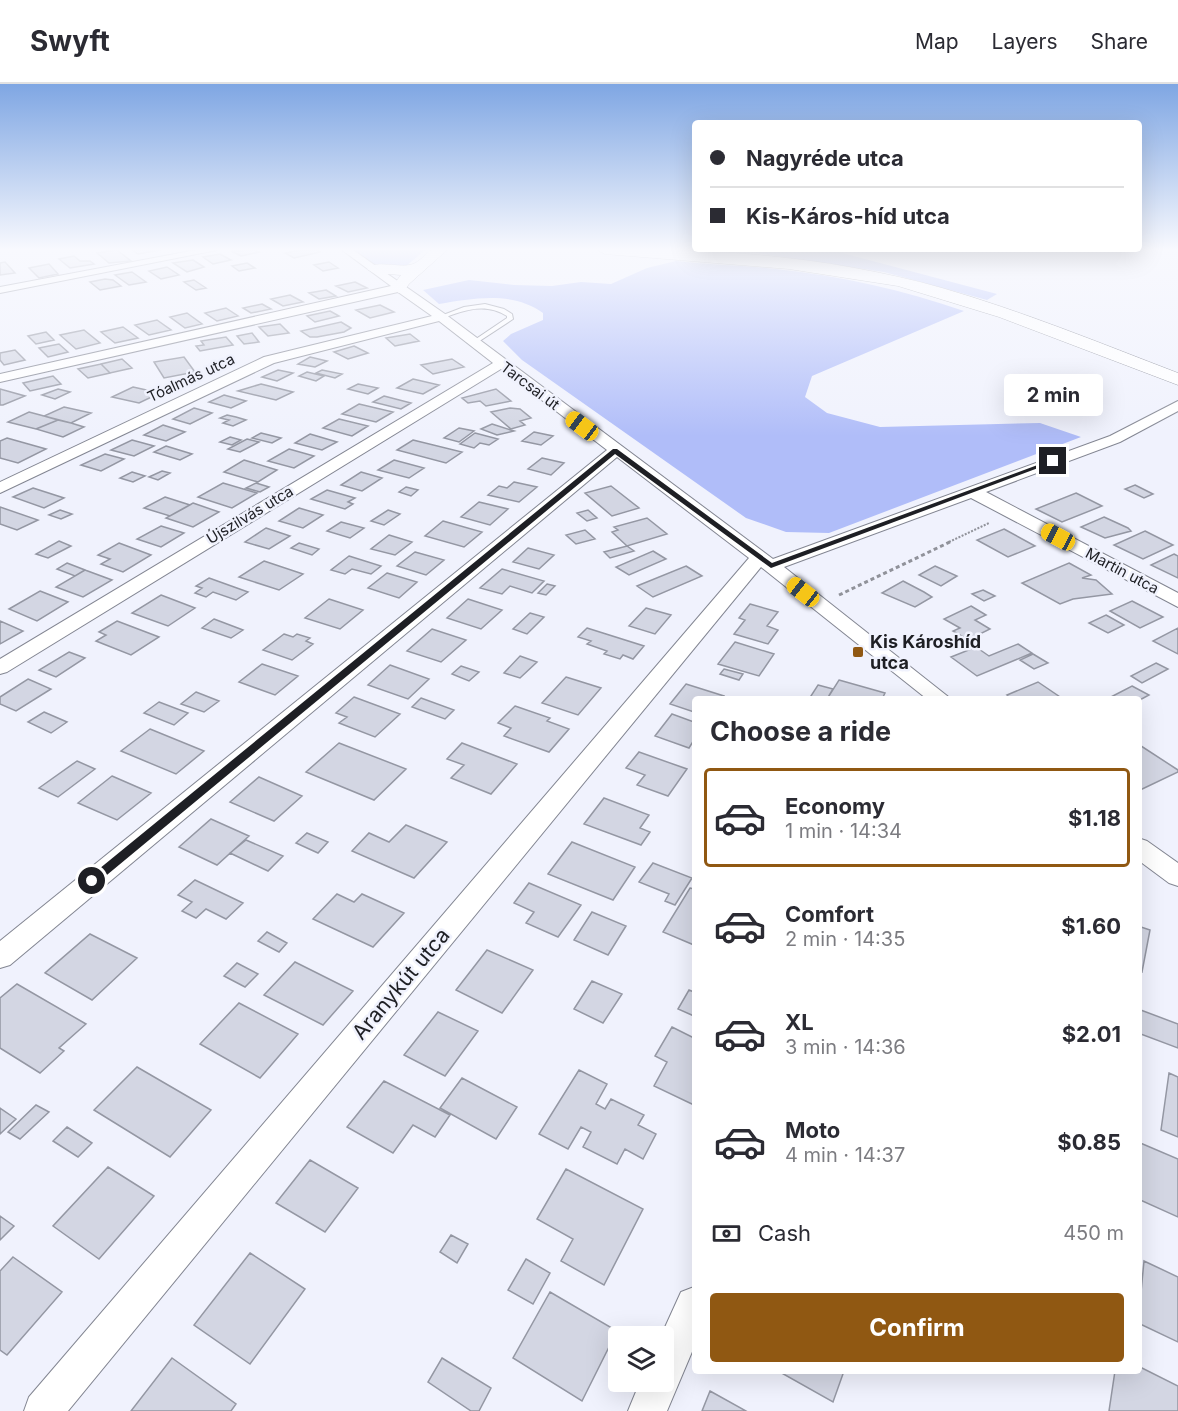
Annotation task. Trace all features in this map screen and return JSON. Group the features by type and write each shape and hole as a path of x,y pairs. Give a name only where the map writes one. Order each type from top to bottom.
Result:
{"main road":[{"path":"995,312 1178,380"}],"street":[{"path":"0,378 293,312"},
{"name":"Tarcsai út","path":"434,312 820,604 935,696"},
{"name":"Tóalmás utca","path":"0,488 268,360 441,317"},
{"name":"Újszilvás utca","path":"0,668 500,364"},
{"path":"765,562 1115,439 1178,405"},
{"path":"0,957 615,451"},
{"name":"Martin utca","path":"971,491 1178,601"},
{"name":"Aranykút utca","path":"43,1411 765,562"},
{"path":"1142,850 1178,876"},
{"path":"674,1350 692,1310"},
{"path":"647,1411 656,1392"}],"lane":[{"path":"441,317 453,312"},
{"path":"473,343 510,320 510,315 504,312"}],"path":[{"path":"820,604 1011,513"}],"shaded area":[{"path":"541,312 962,312 812,376 805,397 827,413 880,427 1040,423 1081,437 829,533 786,532 746,518 522,360 503,341 511,334 543,320"}],"building":[{"path":"232,312 238,316 217,321 205,313"},
{"path":"332,312 339,316 315,322 307,316"},
{"path":"359,312 394,312 370,318"},
{"path":"187,313 202,324 185,328 170,317"},
{"path":"157,320 171,330 149,335 135,325"},
{"path":"341,322 351,328 344,332 317,337 310,337 301,331"},
{"path":"280,324 289,333 268,336 259,327"},
{"path":"123,327 138,338 115,343 101,332"},
{"path":"84,330 100,343 76,349 60,335"},
{"path":"46,332 54,340 36,344 28,336"},
{"path":"252,333 259,342 244,344 237,336"},
{"path":"410,334 419,341 395,346 386,338"},
{"path":"226,337 233,345 200,351 196,346 204,345 201,341"},
{"path":"59,344 68,352 48,357 39,348"},
{"path":"354,346 368,353 348,359 334,352"},
{"path":"15,350 25,360 4,365 0,360 0,353"},
{"path":"184,357 195,372 164,378 154,362"},
{"path":"310,357 327,361 315,367 298,364"},
{"path":"122,359 132,368 110,373 101,364"},
{"path":"452,359 464,367 433,374 421,365"},
{"path":"101,364 110,373 88,378 78,369"},
{"path":"278,370 293,373 277,381 262,377"},
{"path":"322,370 342,374 335,378 316,373"},
{"path":"307,372 324,376 316,381 299,376"},
{"path":"53,376 61,384 30,391 23,383"},
{"path":"413,379 439,385 423,394 397,388"},
{"path":"261,384 293,392 276,400 238,391"},
{"path":"358,384 378,388 368,394 348,389"},
{"path":"133,387 160,393 139,403 112,397"},
{"path":"0,389 25,396 0,405"},
{"path":"58,389 70,392 55,399 42,395"},
{"path":"496,389 511,401 486,406 480,401 468,403 462,398"},
{"path":"224,395 246,401 231,408 209,402"},
{"path":"384,396 411,403 401,409 373,402"},
{"path":"359,404 393,412 376,422 342,414"},
{"path":"64,407 91,413 71,423 44,416"},
{"path":"194,408 212,413 190,424 173,419"},
{"path":"510,408 520,409 531,418 520,421 525,425 511,429 491,412"},
{"path":"29,412 58,420 36,429 8,422"},
{"path":"227,415 246,420 233,426 223,423 229,420 220,418"},
{"path":"339,419 368,426 352,436 323,428"},
{"path":"58,420 84,427 63,437 36,429"},
{"path":"492,424 514,431 497,435 481,429"},
{"path":"163,425 185,432 166,441 144,435"},
{"path":"459,428 474,431 459,442 444,438"},
{"path":"534,432 553,436 541,445 522,441"},
{"path":"261,433 281,438 272,443 252,438"},
{"path":"475,433 498,439 489,445 480,443 474,448 460,444"},
{"path":"310,434 337,442 322,450 295,443"},
{"path":"230,437 241,440 232,445 220,442"},
{"path":"7,438 46,449 18,463 0,458 0,441"},
{"path":"247,439 259,442 240,452 228,449"},
{"path":"132,440 154,446 134,456 111,450"},
{"path":"413,440 462,452 446,463 397,450"},
{"path":"166,446 192,454 180,460 154,452"},
{"path":"289,449 314,456 294,468 268,461"},
{"path":"105,454 124,459 101,471 81,465"},
{"path":"542,458 564,463 551,475 528,469"},
{"path":"244,460 277,470 258,482 224,472"},
{"path":"394,460 424,468 409,478 378,470"},
{"path":"162,471 170,473 158,480 149,477"},
{"path":"132,472 145,476 133,482 120,478"},
{"path":"361,472 382,478 362,491 341,485"},
{"path":"514,482 537,487 519,502 488,495 499,486 507,488"},
{"path":"223,483 257,493 232,508 198,497"},
{"path":"256,483 269,487 260,492 246,488"},
{"path":"1135,485 1153,494 1144,498 1125,489"},
{"path":"611,486 639,508 612,516 585,493"},
{"path":"406,487 418,490 411,496 399,492"},
{"path":"33,488 64,498 44,508 13,497"},
{"path":"327,490 355,498 348,502 353,504 345,509 311,499"},
{"path":"1076,493 1102,506 1062,522 1036,509"},
{"path":"165,497 190,505 170,516 144,508"},
{"path":"479,502 508,509 490,525 461,517"},
{"path":"193,503 219,512 193,527 166,518"},
{"path":"0,507 38,520 17,530 0,524"},
{"path":"299,508 323,515 303,528 279,521"},
{"path":"60,510 72,514 61,519 49,515"},
{"path":"388,510 400,514 384,525 371,521"},
{"path":"588,510 597,518 587,521 577,513"},
{"path":"1104,517 1131,531 1105,538 1081,527"},
{"path":"647,518 667,534 627,546 612,532 618,530 614,527"},
{"path":"443,521 482,532 464,547 425,536"},
{"path":"341,522 364,528 350,538 327,531"},
{"path":"161,526 184,533 161,547 137,539"},
{"path":"266,528 290,536 269,549 245,542"},
{"path":"1004,529 1035,546 1008,557 977,540"},
{"path":"585,530 595,539 576,544 566,535"},
{"path":"1145,531 1173,545 1143,559 1114,545"},
{"path":"389,535 412,542 395,555 371,549"},
{"path":"59,541 71,546 48,558 36,554"},
{"path":"119,543 151,555 123,572 101,564 110,559 98,555"},
{"path":"299,543 319,549 312,555 291,548"},
{"path":"627,546 634,551 610,558 604,552"},
{"path":"528,548 554,555 539,569 513,562"},
{"path":"653,551 666,559 629,575 616,567"},
{"path":"415,552 444,560 426,575 397,566"},
{"path":"1174,554 1178,556 1178,578 1151,565"},
{"path":"349,556 381,566 371,574 352,569 345,574 331,570"},
{"path":"264,561 303,574 279,590 239,577"},
{"path":"67,563 85,570 75,576 57,569"},
{"path":"1069,563 1091,575 1082,578 1096,580 1112,594 1073,599 1060,604 1022,583"},
{"path":"686,566 702,576 653,597 637,586"},
{"path":"935,566 957,576 941,586 919,575"},
{"path":"502,569 544,581 532,593 510,586 502,594 480,588"},
{"path":"85,570 112,580 83,597 56,587"},
{"path":"387,573 417,582 399,598 368,588"},
{"path":"209,578 248,592 236,600 213,592 206,597 195,593 202,588 196,586"},
{"path":"903,581 932,597 915,607 882,593"},
{"path":"547,584 555,586 546,595 538,593"},
{"path":"983,590 995,596 984,601 972,594"},
{"path":"40,591 68,602 37,621 9,609"},
{"path":"161,595 195,608 168,626 132,613"},
{"path":"329,599 363,610 340,629 305,618"},
{"path":"468,599 502,610 481,629 447,618"},
{"path":"1132,601 1163,617 1140,628 1110,611"},
{"path":"750,604 778,612 767,626 778,630 768,644 734,634 745,620 739,618"},
{"path":"971,606 986,615 975,620 990,629 968,640 953,631 960,628 944,619"},
{"path":"646,608 671,615 655,634 629,626"},
{"path":"530,613 544,617 527,634 513,629"},
{"path":"1106,615 1124,625 1108,633 1089,623"},
{"path":"214,619 243,630 231,638 202,628"},
{"path":"0,621 23,631 0,644"},
{"path":"117,621 159,637 131,655 96,641 106,635 99,632"},
{"path":"587,628 644,646 633,659 623,655 620,659 604,654 607,651 587,644 591,641 578,637"},
{"path":"1178,628 1178,654 1153,641"},
{"path":"432,629 466,640 441,662 407,651"},
{"path":"284,634 293,637 297,634 310,638 306,641 313,644 292,660 263,650"},
{"path":"735,642 774,654 759,676 718,664"},
{"path":"1018,644 1032,653 977,676 951,657 976,647 989,656"},
{"path":"69,652 85,658 56,677 39,670"},
{"path":"1033,654 1048,663 1034,669 1020,660"},
{"path":"520,656 537,662 520,678 504,673"},
{"path":"1156,663 1168,669 1142,683 1131,676"},
{"path":"262,664 298,676 275,695 239,682"},
{"path":"390,665 429,679 408,699 368,685"},
{"path":"461,666 479,672 469,681 452,674"},
{"path":"724,669 743,674 739,680 720,674"},
{"path":"566,677 601,688 578,715 542,703"},
{"path":"28,679 51,689 16,711 0,704 0,697"},
{"path":"839,680 885,693 884,696 829,696"},
{"path":"1038,682 1059,696 1008,696"},
{"path":"686,684 724,696 692,696 692,711 670,704"},
{"path":"818,685 833,689 829,696 811,696"},
{"path":"1132,686 1149,695 1142,699 1142,696 1113,696"},
{"path":"196,692 219,701 204,712 181,704"},
{"path":"354,697 400,714 375,737 339,723 347,717 336,713"},
{"path":"421,698 454,710 445,719 412,707"},
{"path":"159,702 188,713 174,725 144,713"},
{"path":"515,706 550,718 547,721 569,729 549,752 504,736 511,728 498,723"},
{"path":"44,712 67,722 51,733 28,722"},
{"path":"672,714 692,721 692,743 689,748 655,736"},
{"path":"150,729 204,751 176,774 121,751"},
{"path":"339,743 406,769 374,800 306,772"},
{"path":"462,743 517,764 491,794 451,778 464,765 447,759"},
{"path":"1142,747 1178,770 1142,789"},
{"path":"639,752 687,769 668,796 637,785 645,775 626,768"},
{"path":"77,761 95,769 58,797 39,788"},
{"path":"112,776 151,793 117,820 78,803"},
{"path":"259,777 302,796 274,821 230,802"},
{"path":"604,798 649,815 640,828 650,832 641,845 584,824"},
{"path":"211,819 249,836 217,865 179,847"},
{"path":"406,825 447,842 414,878 352,851 369,833 389,842"},
{"path":"307,833 328,842 318,853 296,843"},
{"path":"246,840 283,856 268,871 230,853"},
{"path":"572,842 635,867 613,900 548,874"},
{"path":"653,863 692,878 675,905 665,901 669,894 639,882"},
{"path":"195,880 243,903 226,919 206,909 196,918 182,911 192,902 178,895"},
{"path":"529,883 581,905 558,937 526,923 534,912 514,903"},
{"path":"690,888 692,888 692,944 663,932"},
{"path":"337,894 354,902 362,894 404,913 373,947 313,919"},
{"path":"592,912 626,926 608,955 574,940"},
{"path":"1142,927 1150,930 1142,972"},
{"path":"267,932 287,943 279,952 258,941"},
{"path":"90,934 137,958 92,1000 45,973"},
{"path":"487,950 533,970 502,1013 456,990"},
{"path":"295,962 353,991 323,1025 264,995"},
{"path":"237,963 258,974 245,987 224,976"},
{"path":"592,981 622,994 603,1023 574,1009"},
{"path":"17,984 86,1024 59,1048 64,1051 40,1073 0,1048 0,998"},
{"path":"689,990 692,991 692,1015 678,1009"},
{"path":"239,1003 298,1034 260,1078 200,1044"},
{"path":"1142,1010 1178,1024 1178,1048 1142,1034"},
{"path":"438,1012 478,1031 445,1076 404,1055"},
{"path":"672,1027 692,1037 692,1104 654,1086 667,1062 655,1056"},
{"path":"137,1067 211,1110 170,1157 94,1110"},
{"path":"579,1070 607,1084 596,1104 605,1109 611,1099 644,1115 638,1125 656,1134 643,1159 625,1149 617,1164 583,1147 591,1132 581,1127 568,1149 539,1134"},
{"path":"1169,1073 1178,1077 1178,1137 1161,1130"},
{"path":"462,1078 517,1107 496,1139 440,1108"},
{"path":"384,1081 450,1115 435,1137 413,1125 393,1153 347,1127"},
{"path":"36,1105 49,1112 20,1139 8,1132"},
{"path":"0,1108 16,1119 0,1134"},
{"path":"67,1127 92,1143 78,1157 53,1141"},
{"path":"1142,1144 1178,1159 1178,1217 1142,1201"},
{"path":"310,1160 358,1188 325,1232 276,1203"},
{"path":"108,1167 154,1196 99,1259 53,1226"},
{"path":"566,1169 643,1209 604,1285 561,1261 573,1239 537,1219"},
{"path":"0,1216 14,1226 0,1240"},
{"path":"451,1235 468,1244 457,1263 440,1252"},
{"path":"250,1253 305,1289 250,1364 194,1325"},
{"path":"13,1257 62,1292 7,1355 0,1350 0,1271"},
{"path":"526,1259 550,1273 533,1304 508,1290"},
{"path":"1144,1261 1178,1277 1178,1342 1142,1325"},
{"path":"550,1292 608,1326 608,1349 582,1401 513,1358"},
{"path":"172,1358 236,1404 231,1411 131,1411"},
{"path":"442,1358 491,1388 479,1411 471,1411 428,1382"},
{"path":"1142,1368 1178,1386 1178,1411 1109,1411 1115,1374 1142,1374"},
{"path":"783,1374 843,1374 833,1402"},
{"path":"710,1391 746,1411 702,1411"}],"place":[{"name":"Kis Károshíd utca","path":"858,652"}],"route":[{"path":"92,881 615,451 771,566 1053,461"}]}
